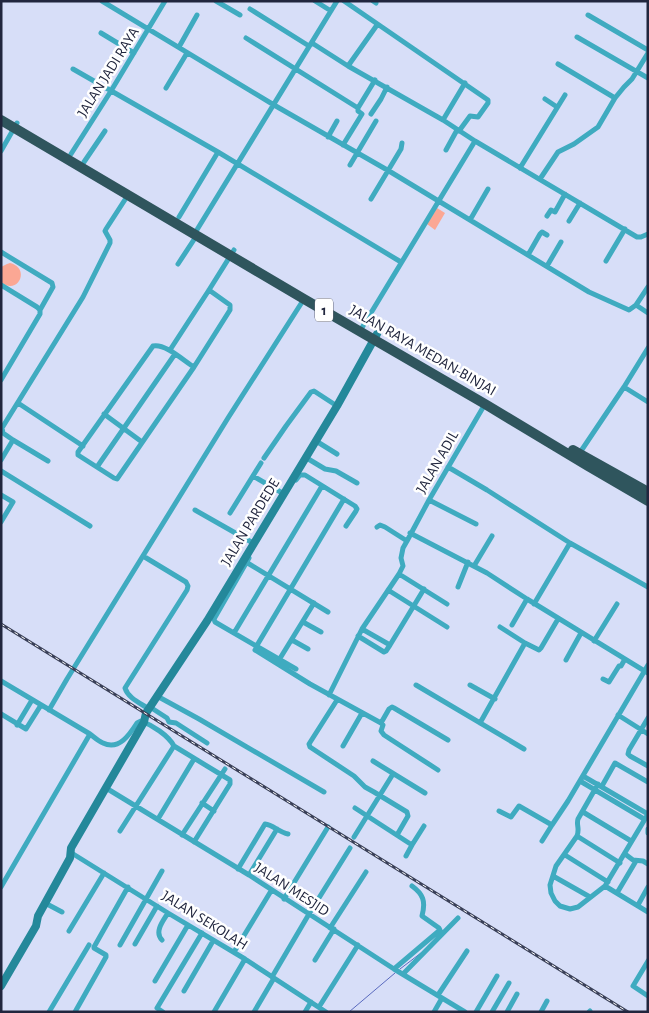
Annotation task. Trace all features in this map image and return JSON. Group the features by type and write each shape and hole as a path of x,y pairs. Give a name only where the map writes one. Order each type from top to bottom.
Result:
{"highway":[{"name":"JALAN RAYA MEDAN-BINJAI","path":"1,113 16,125 128,195 283,280 361,329"},
{"name":"JALAN RAYA MEDAN-BINJAI","path":"1,120 16,125 70,154 179,217 197,232"},
{"name":"JALAN RAYA MEDAN-BINJAI","path":"232,252 304,299 376,337 615,478 648,500"},
{"name":"JALAN RAYA MEDAN-BINJAI","path":"376,337 485,404 578,456"},
{"name":"JALAN RAYA MEDAN-BINJAI","path":"615,478 648,492"}],"street":[{"path":"102,1 589,292 629,310 636,305 648,288"},
{"name":"JALAN JADI RAYA","path":"70,154 111,91 165,1"},
{"path":"216,1 240,15"},
{"path":"315,1 331,11"},
{"path":"178,264 337,1"},
{"path":"344,1 488,100 489,102 478,117 470,116 446,150"},
{"path":"250,9 310,45 387,87 475,142 625,230 639,237 648,234"},
{"path":"540,179 558,152 574,144 598,127 615,98 636,72 648,51 588,15"},
{"path":"179,47 197,16"},
{"path":"348,66 377,24"},
{"path":"101,33 134,52"},
{"path":"577,37 648,78"},
{"path":"246,38 358,108 358,111 362,114 343,145"},
{"path":"166,88 187,53"},
{"path":"558,64 615,98"},
{"path":"73,69 218,152 401,262"},
{"path":"358,108 375,80"},
{"path":"442,120 465,83"},
{"path":"371,114 387,87"},
{"path":"520,168 565,95"},
{"path":"544,99 557,107"},
{"path":"328,137 336,121"},
{"path":"350,165 376,121"},
{"path":"1,151 16,125"},
{"path":"84,162 105,131"},
{"path":"361,329 475,142"},
{"path":"372,199 401,149 402,143"},
{"path":"179,217 218,152"},
{"path":"470,220 488,189"},
{"path":"547,216 551,210 555,212 566,194"},
{"path":"48,461 3,433 2,428 83,297 110,243 105,231 128,195"},
{"path":"569,221 580,203"},
{"path":"606,261 625,230"},
{"path":"528,255 542,232 548,236"},
{"path":"547,266 561,242"},
{"path":"1,252 52,283 53,287 40,310 40,314 2,375"},
{"path":"170,350 210,290 232,252"},
{"path":"1,285 40,310"},
{"path":"194,367 170,350 157,345 153,346 104,414 78,452 78,455 117,479 194,367 231,307 225,300 210,290"},
{"path":"49,710 228,418 304,299"},
{"path":"636,305 648,313"},
{"name":"JALAN PARDEDE","path":"1,986 36,926 44,903 70,858 71,848 144,722 146,713 245,561 376,337"},
{"path":"578,456 648,348"},
{"path":"97,467 175,354"},
{"path":"624,387 648,402"},
{"path":"230,513 286,426 312,392 314,391 337,406"},
{"path":"18,403 83,446"},
{"name":"JALAN ADIL","path":"399,574 403,566 400,558 410,533 485,404"},
{"path":"104,414 142,442"},
{"path":"1,460 13,440"},
{"path":"316,441 337,454"},
{"path":"305,457 325,469 336,471 357,483"},
{"path":"448,467 570,543 648,587"},
{"path":"1,471 90,526"},
{"path":"296,669 234,634 214,620 245,561 300,475 305,475 356,508 346,526"},
{"path":"253,476 284,494"},
{"path":"234,634 322,486"},
{"path":"1,495 13,502 1,522"},
{"path":"256,647 344,499"},
{"path":"429,500 476,524"},
{"path":"195,510 254,543"},
{"path":"377,527 380,525 385,527 406,541"},
{"path":"410,533 468,562 646,672"},
{"path":"474,566 492,536"},
{"path":"534,604 570,543"},
{"path":"143,556 186,582 188,586 125,688 126,691 129,696 169,722 176,723 207,744"},
{"path":"245,561 328,612"},
{"path":"458,587 468,562"},
{"path":"329,695 362,629 399,574 447,604"},
{"path":"388,590 447,627"},
{"path":"358,636 386,652 424,590"},
{"path":"512,625 527,599"},
{"path":"279,660 314,604"},
{"path":"594,641 616,604"},
{"path":"500,626 539,650 558,619"},
{"path":"207,621 337,700 381,723"},
{"path":"303,622 321,632"},
{"path":"362,629 390,645"},
{"path":"566,660 581,632"},
{"path":"292,640 308,649"},
{"path":"480,723 525,643"},
{"path":"603,678 609,682 618,666 621,666 625,659"},
{"path":"542,841 646,672 648,665"},
{"path":"1,681 104,744 114,745 123,741 137,722 141,721 156,729 170,740 174,746 194,759 223,771 231,783 194,842"},
{"path":"416,685 524,749"},
{"path":"470,685 495,699"},
{"path":"157,696 324,792"},
{"path":"18,725 32,700"},
{"path":"337,700 309,745 313,750 354,776 365,787 408,814 397,835"},
{"path":"1,714 23,728 27,728 41,705"},
{"path":"438,770 384,735 381,723 392,707 448,740"},
{"path":"343,746 362,713"},
{"path":"618,716 648,734"},
{"path":"648,718 640,729 628,754 648,766"},
{"path":"1,887 90,734"},
{"path":"120,831 174,746"},
{"path":"158,820 194,759"},
{"path":"373,761 425,793"},
{"path":"583,776 598,787 647,815 607,884 573,909 560,906 555,901 550,885 556,866 577,836 579,828 577,822 598,787 615,763 648,782"},
{"path":"182,835 223,771"},
{"path":"354,836 393,774"},
{"path":"580,781 598,787"},
{"name":"JALAN MESJID","path":"106,788 238,869 461,1011"},
{"path":"202,804 214,811"},
{"path":"500,811 511,817 519,806 552,825"},
{"path":"355,808 412,844"},
{"path":"583,812 631,841"},
{"path":"238,869 265,824 288,834"},
{"path":"406,856 424,826"},
{"path":"284,899 328,827"},
{"path":"249,876 277,830"},
{"path":"577,836 620,863"},
{"path":"254,1012 308,914 350,848"},
{"name":"JALAN SEKOLAH","path":"70,852 213,941 234,952 326,1012"},
{"path":"625,854 636,861 648,864"},
{"path":"565,855 617,893 648,912"},
{"path":"617,893 636,861"},
{"path":"120,945 162,871"},
{"path":"315,960 366,872"},
{"path":"69,931 104,873"},
{"path":"553,876 590,897"},
{"path":"398,971 440,930 422,916 424,906 422,896 412,886"},
{"path":"49,1012 128,888"},
{"path":"638,905 648,888"},
{"path":"234,952 271,891"},
{"path":"44,903 62,912"},
{"path":"135,944 157,906"},
{"path":"162,940 158,936 158,932 168,913"},
{"path":"398,971 458,918"},
{"path":"155,981 188,925"},
{"path":"163,1012 157,1008 202,934"},
{"path":"184,991 213,941"},
{"path":"319,1007 358,945"},
{"path":"75,1012 106,957 91,946"},
{"path":"434,1012 440,997 467,951"},
{"path":"214,1012 244,959"},
{"path":"647,964 633,986 648,996"},
{"path":"476,1012 497,976"},
{"path":"492,1012 509,983"},
{"path":"507,1012 517,994"},
{"path":"541,1012 547,1001"},
{"path":"305,1012 311,1002"}],"shaded area":[{"path":"437,208 445,213 435,230 427,224"},
{"path":"10,263 20,270 21,275 20,280 13,286 1,282 1,267"}],"waterway":[{"path":"400,969 421,953"},
{"path":"349,1012 395,973"}],"railway":[{"path":"1,624 628,1012"}]}
